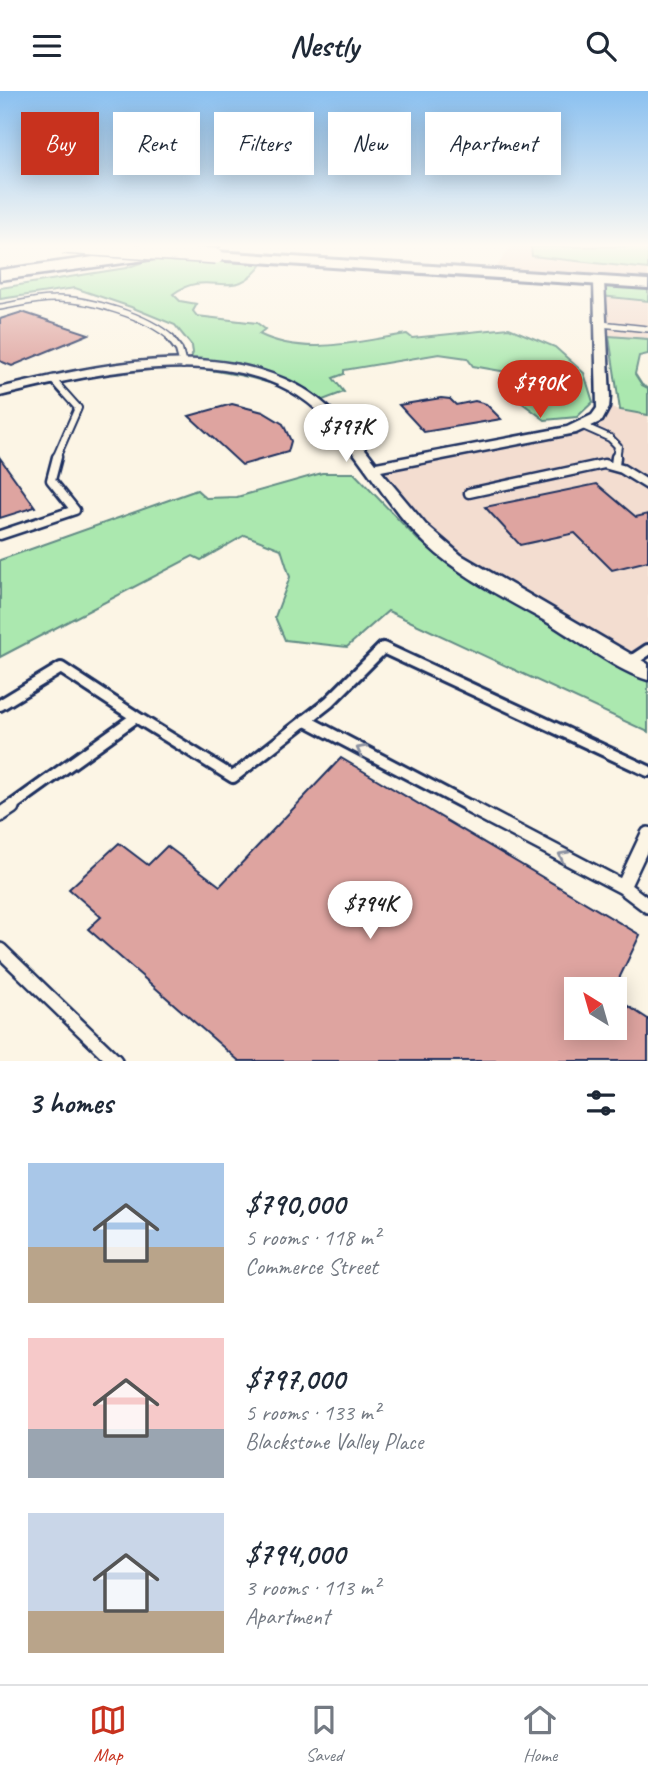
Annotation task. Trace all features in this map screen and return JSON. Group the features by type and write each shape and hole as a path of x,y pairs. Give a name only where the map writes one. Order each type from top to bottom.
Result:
{"street":[{"path":"373,468 551,435 583,426 597,418 604,405 599,291"},
{"path":"0,392 119,367 183,365 247,373 278,382 304,395 330,417 415,521 447,553 648,673"}],"lane":[{"path":"0,307 67,299 130,317 161,330 176,344 184,358 183,365"},
{"path":"601,324 648,328"},
{"path":"0,535 75,510 51,480 52,467 78,408 52,379"},
{"path":"583,426 610,438 618,446 615,465"},
{"path":"469,493 604,464 615,465 648,485"},
{"path":"0,705 61,668 233,777 329,702 383,648 648,771"},
{"path":"629,662 648,650"},
{"path":"0,815 136,717"},
{"path":"305,720 623,887 648,906"},
{"path":"623,887 648,834"},
{"path":"0,950 115,1061"}],"shaded area":[{"path":"601,296 648,301 648,339 604,336"},
{"path":"604,407 648,415 648,676 437,545 374,471 587,428"}],"green space":[{"path":"0,291 53,291 0,299"},
{"path":"85,291 178,291 173,294 180,301 197,304 193,311 197,316 257,323 265,329 259,334 295,345 332,345 407,334 412,338 509,328 555,347 584,373 593,402 577,417 545,420 514,397 532,398 528,393 530,376 473,366 467,358 439,354 344,370 344,374 333,378 344,392 315,403 284,388 253,378 187,367 193,353 192,346 175,325"},
{"path":"602,291 648,291 648,301 601,296"},
{"path":"609,336 648,339 648,354 639,356 635,374 642,385 648,388 648,415 620,410"},
{"path":"322,473 354,473 418,540 648,676 648,732 388,611 347,647 285,640 275,617 290,577 281,549 245,535 201,560 193,556 0,657 0,560 197,490 206,498 237,497"}],"building":[{"path":"22,312 89,334 12,366 0,361 0,319"},
{"path":"450,399 456,405 475,401 486,404 501,419 424,432 399,405"},
{"path":"232,404 263,412 283,424 291,441 288,452 242,465 189,416"},
{"path":"0,458 35,507 0,518"},
{"path":"597,484 636,517 648,514 648,561 612,570 575,533 520,545 485,507"},
{"path":"341,758 640,935 620,977 564,977 564,1040 627,1040 627,1005 648,1019 648,1061 239,1061 88,929 101,917 69,889 119,843 148,865 167,846 220,886"}]}
